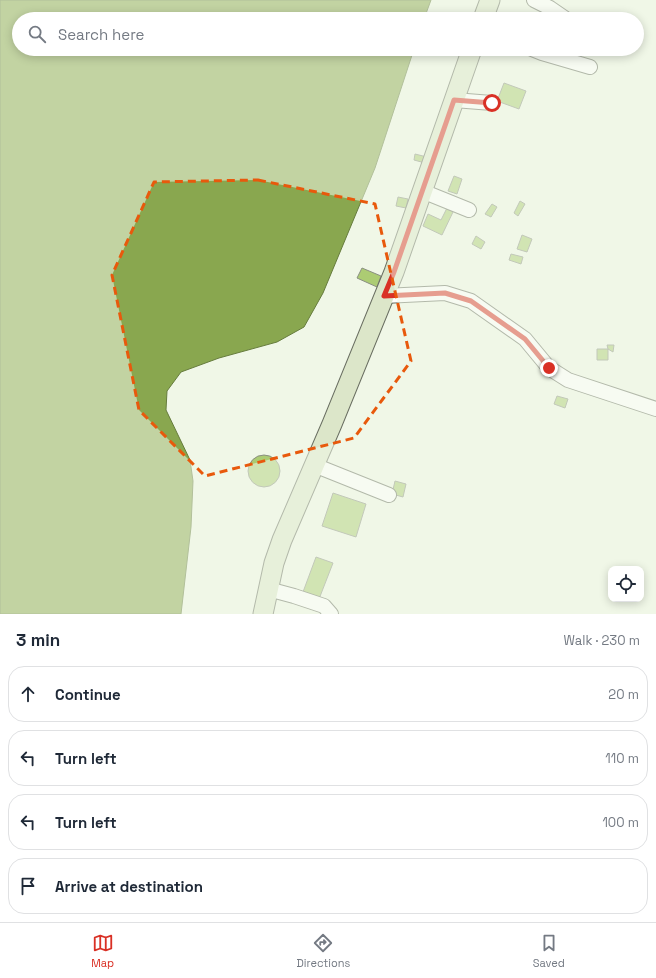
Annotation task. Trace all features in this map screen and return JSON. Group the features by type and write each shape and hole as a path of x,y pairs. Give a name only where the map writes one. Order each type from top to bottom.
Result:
{"main road":[{"path":"486,12 490,0"},
{"path":"263,614 274,563 282,540 332,424 384,296 470,56"}],"street":[{"path":"534,0 556,12"},
{"path":"552,56 590,67"},
{"path":"454,100 492,103"},
{"path":"422,191 469,210"},
{"path":"384,296 445,293 471,301 525,339 549,368 568,380 656,409"},
{"path":"314,465 389,495"},
{"path":"268,589 324,606 331,614"}],"highlighted area":[{"path":"258,180 375,204 411,361 354,438 205,476 139,410 112,275 154,182"}],"shaded area":[{"path":"0,0 431,0 427,12 12,12 12,56 412,56 375,168 323,293 304,327 277,342 219,358 181,372 167,391 166,410 190,460 193,481 191,527 181,614 0,614"}],"building":[{"path":"504,83 526,91 519,109 497,101"},
{"path":"415,154 427,157 425,163 414,160"},
{"path":"454,176 462,179 457,194 448,191"},
{"path":"398,197 408,199 406,208 396,206"},
{"path":"520,201 525,204 518,216 514,213"},
{"path":"492,204 497,207 491,217 485,214"},
{"path":"447,208 453,212 442,235 423,226 428,214 441,220"},
{"path":"522,235 532,239 527,252 517,249"},
{"path":"476,236 485,242 481,249 472,244"},
{"path":"511,254 523,257 521,264 509,260"},
{"path":"362,268 381,276 377,287 357,278"},
{"path":"607,345 614,345 613,352 608,349"},
{"path":"597,349 608,349 608,360 597,360"},
{"path":"557,396 568,399 565,408 554,404"},
{"path":"261,455 267,455 276,459 280,471 276,483 267,487 261,487 252,483 248,474 248,468 252,459"},
{"path":"395,481 406,484 403,497 392,494"},
{"path":"333,493 366,504 356,537 322,526"},
{"path":"316,557 333,563 319,599 303,592"}],"route":[{"path":"492,103 454,100 394,272 384,296 445,293 471,301 525,339 549,368"}]}
